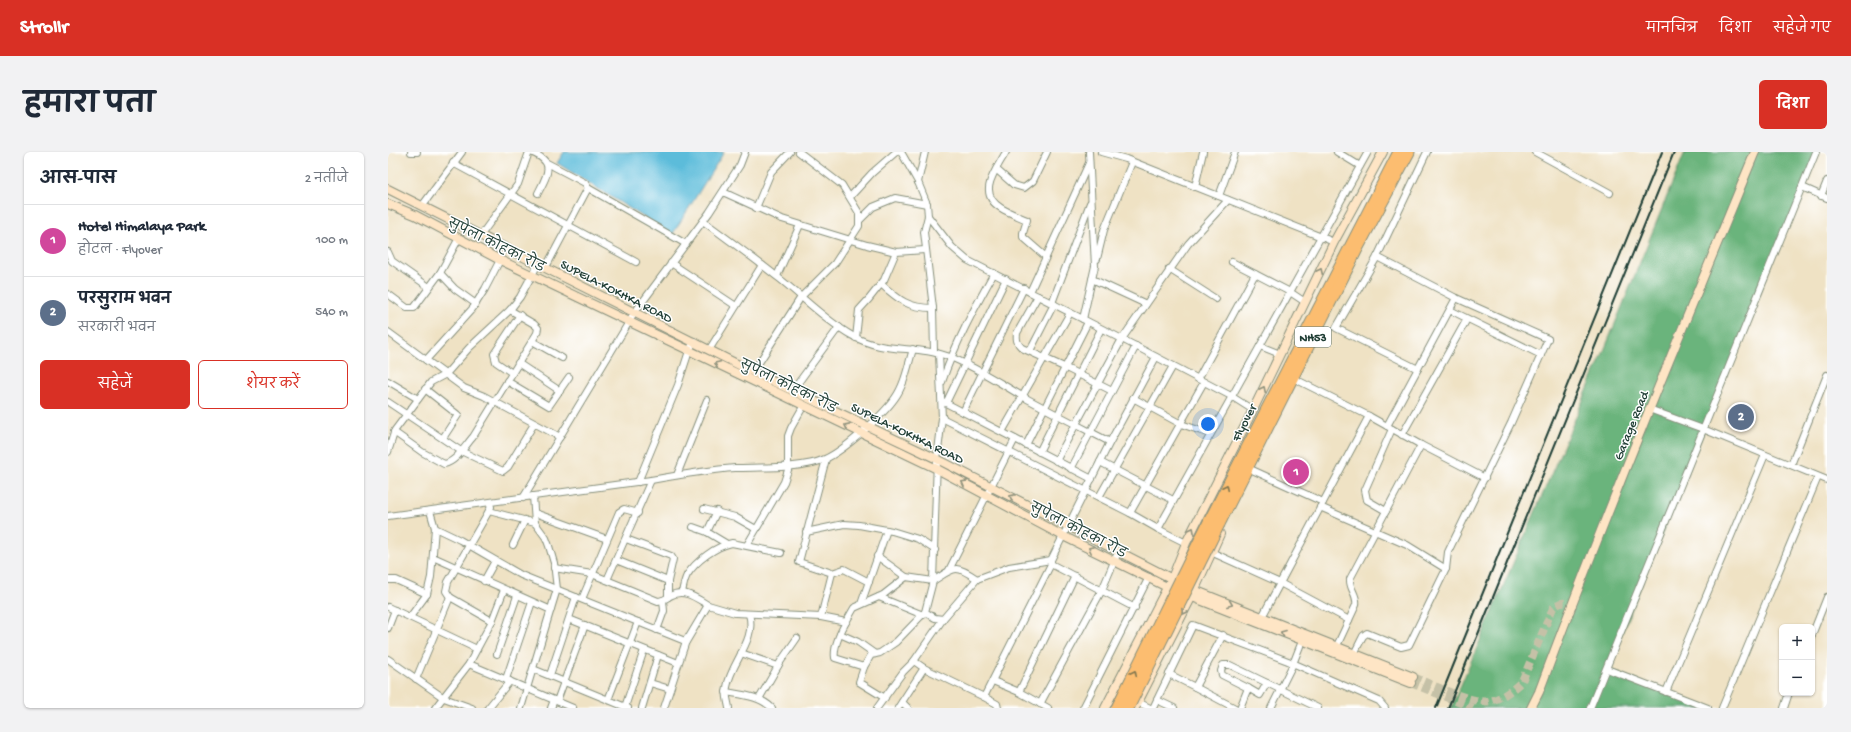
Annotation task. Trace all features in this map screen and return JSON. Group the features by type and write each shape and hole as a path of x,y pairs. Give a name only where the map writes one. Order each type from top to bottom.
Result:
{"highway":[{"name":"Flyover","path":"1117,708 1235,468 1399,152"},
{"name":"Flyover","path":"1134,706 1256,449 1356,251 1409,152"}],"street":[{"path":"411,152 417,152"},
{"path":"422,206 462,152"},
{"path":"481,235 522,177 530,152 541,156 547,163 585,183 588,188 686,244"},
{"path":"523,498 629,321 686,244 722,192 740,165 745,152"},
{"path":"756,208 771,172 790,152"},
{"path":"753,372 802,297 835,262 859,226 859,213 842,185 799,152"},
{"path":"850,197 872,173 896,152"},
{"path":"901,152 918,182 927,204 928,216 924,232 925,250 934,308 934,352"},
{"path":"918,182 925,152"},
{"path":"1006,152 989,185 989,195 998,207 1027,220 1023,237 1046,257"},
{"path":"996,170 1014,185 1024,188 1033,181 1047,152"},
{"path":"1089,152 1095,266"},
{"path":"1101,152 1126,159 1334,242"},
{"path":"1126,159 1128,152"},
{"path":"1195,187 1202,152"},
{"path":"1219,196 1235,152"},
{"path":"1337,152 1360,166"},
{"path":"1158,528 1368,152"},
{"path":"1105,708 1172,578 1186,543 1253,410 1334,242 1383,152"},
{"path":"1385,708 1379,701 1223,635 1193,625 1152,708 1134,706 1193,594 1250,469 1295,379 1414,152"},
{"path":"1418,369 1336,328 1377,257 1426,152"},
{"path":"1534,152 1610,193"},
{"name":"Garage Road","path":"1531,708 1539,692 1588,562 1649,409 1755,152"},
{"path":"1590,708 1816,152"},
{"path":"963,412 982,372 1046,257 1090,161"},
{"path":"1026,445 1085,320 1092,279 1104,230 1132,162"},
{"path":"453,163 636,262"},
{"path":"538,193 548,172 547,163"},
{"path":"1802,187 1824,197 1827,181"},
{"path":"388,452 392,431 431,382 446,374 469,348 510,310 532,275 542,265 568,226 588,188"},
{"name":"SUPELA-KOKHKA ROAD","path":"388,189 753,372 868,426 1119,550 1172,578 1179,587"},
{"path":"722,192 756,208 800,225 851,240 896,252 925,250"},
{"path":"860,220 873,207 895,198 927,204"},
{"path":"1030,351 1053,304 1092,200"},
{"path":"1056,461 1122,339 1188,244 1228,200"},
{"name":"सुपेला कोहका रोड","path":"388,204 415,215 500,260 937,469 1063,536 1167,587 1179,587"},
{"path":"928,216 952,247 967,260 1136,346 1231,396 1253,410"},
{"path":"702,221 777,276 839,327 856,338 871,345 890,349 913,349 934,352 950,357 982,372 1023,397 1110,442"},
{"path":"777,276 800,225"},
{"path":"388,294 407,308 413,309 440,273 459,238"},
{"path":"388,252 392,261 429,288"},
{"path":"856,338 859,310 881,284 896,252"},
{"path":"1354,654 1363,636 1368,633 1401,647 1409,645 1446,569 1448,552 1485,478 1548,339 1456,298 1377,257"},
{"path":"426,360 476,304 500,260"},
{"path":"1232,262 1290,292 1305,302"},
{"path":"672,263 736,306"},
{"path":"709,350 762,265"},
{"path":"1170,269 1216,299"},
{"path":"440,273 455,289 476,304"},
{"path":"941,386 950,357 968,320 994,273"},
{"path":"1198,379 1255,274"},
{"path":"944,402 1006,279"},
{"path":"1092,279 1146,304"},
{"path":"881,284 892,294 910,306 919,308 934,308"},
{"path":"1038,296 1017,333 1016,339 1018,344 1112,391"},
{"path":"1386,511 1370,503 1365,495 1367,482 1390,428 1418,369 1456,298"},
{"path":"392,431 422,452 444,464 450,462 461,451 472,437 537,333 538,328 534,324 510,310"},
{"path":"1450,310 1541,355"},
{"path":"1002,432 1070,312"},
{"path":"512,373 496,362 494,354 520,315"},
{"path":"1402,435 1467,319"},
{"path":"793,390 839,327"},
{"path":"1039,452 1101,329"},
{"path":"388,332 464,388 560,437"},
{"path":"532,342 562,358"},
{"path":"638,482 678,386 689,350 694,342"},
{"path":"1071,469 1136,346"},
{"path":"1260,346 1280,354"},
{"path":"388,516 734,468 788,466 811,463 826,459 862,434 896,397 905,378 913,349"},
{"path":"885,698 859,682 864,667 871,655 880,653 896,642 924,613 933,581 937,460 944,402 941,386 939,354 934,352"},
{"path":"984,698 1110,442 1156,357"},
{"path":"518,363 560,391"},
{"path":"1099,497 1173,366"},
{"path":"1791,465 1827,375"},
{"path":"507,381 547,406 551,405 569,377"},
{"path":"1295,379 1369,416 1402,435 1485,478"},
{"path":"388,380 418,399"},
{"path":"1130,513 1204,382"},
{"path":"426,389 458,415 443,438"},
{"path":"1133,398 1181,424 1210,434"},
{"path":"681,475 707,400"},
{"path":"388,402 461,451 492,466 505,470 534,424"},
{"path":"944,402 1092,479"},
{"path":"747,545 784,482 788,466 788,436 804,405"},
{"path":"1649,409 1703,429 1827,480"},
{"path":"1262,617 1369,416"},
{"path":"942,418 1086,490 1186,543"},
{"path":"949,570 1015,439"},
{"path":"1335,650 1357,600 1350,586 1350,579 1421,445"},
{"path":"1666,692 1765,455"},
{"path":"826,459 799,562 832,574 844,569 869,582"},
{"path":"1100,462 1173,500"},
{"path":"1250,469 1321,505 1407,545 1446,569"},
{"path":"1722,708 1818,477"},
{"path":"607,580 652,480"},
{"path":"521,708 557,589 554,568 546,538 535,523 533,496"},
{"path":"490,503 491,507 456,567 446,587 446,593 450,597 492,621"},
{"path":"550,675 569,619 592,574 606,539 621,510 626,509 638,513"},
{"path":"704,509 717,511 735,517 756,529"},
{"path":"410,618 427,594 431,577 435,528 430,511"},
{"path":"489,511 535,523"},
{"path":"707,532 717,511"},
{"path":"535,512 606,539"},
{"path":"513,546 525,520"},
{"path":"806,532 844,524 888,530 918,539 935,550"},
{"path":"693,527 707,532 727,544"},
{"path":"435,528 469,545 521,575 686,641"},
{"path":"862,604 877,556 888,530"},
{"path":"626,539 671,556 672,561 664,611 657,630"},
{"path":"679,593 687,576 718,547 732,543 782,553"},
{"path":"1040,704 1102,590 1119,550"},
{"path":"1211,552 1280,584 1349,620"},
{"path":"877,556 906,577 933,581 949,570 955,568 963,570 978,579"},
{"path":"433,557 551,610"},
{"path":"616,560 668,581"},
{"path":"484,581 495,561"},
{"path":"877,708 903,672 914,661 943,619 978,579 1009,567 1051,562 1135,608"},
{"path":"554,568 592,574 658,601 679,593 690,593 708,605 735,613 821,617 846,622"},
{"path":"821,617 832,574"},
{"path":"1019,692 1076,576"},
{"path":"864,667 835,658 835,652 840,634 854,608 879,597 906,577"},
{"path":"1083,708 1150,578"},
{"path":"388,580 396,580 427,594"},
{"path":"1179,587 1193,594 1302,641 1335,650 1354,654 1412,680 1335,650 1262,617 1193,594"},
{"path":"435,708 469,664 492,621 504,590"},
{"path":"497,654 517,596"},
{"path":"416,679 450,597"},
{"path":"879,597 935,618 943,619"},
{"path":"1815,627 1827,597"},
{"path":"488,708 508,680 532,602"},
{"path":"664,708 686,641 708,605"},
{"path":"388,607 477,649"},
{"path":"388,628 395,610"},
{"path":"729,708 726,692 728,682 749,633 751,620 749,614"},
{"path":"569,619 678,663"},
{"path":"608,700 638,622"},
{"path":"551,708 556,701 585,625"},
{"path":"840,634 858,642 875,654"},
{"path":"1195,686 1223,635"},
{"path":"759,699 778,666 797,638"},
{"path":"1270,708 1293,664 1302,641"},
{"path":"533,669 626,707 644,650"},
{"path":"741,653 778,666"},
{"path":"642,708 658,655"},
{"path":"388,659 444,698 472,708"},
{"path":"914,661 924,668 997,704 998,708"},
{"path":"469,664 573,708"},
{"path":"1267,683 1260,695 1222,675 1221,671 1224,665 1230,665 1267,683 1280,690 1318,708"},
{"path":"898,708 924,668"},
{"path":"1607,669 1708,708"},
{"path":"1169,674 1195,686 1235,708"},
{"path":"993,680 1048,708"},
{"path":"650,683 670,689"},
{"path":"1240,708 1248,688"},
{"path":"726,692 759,699 772,708"},
{"path":"1784,708 1789,696"},
{"path":"1157,700 1174,708"},
{"path":"902,702 908,708"}],"green space":[{"path":"1685,152 1817,152 1607,669 1708,708 1451,708 1601,358"}],"water":[{"path":"564,152 724,152 672,235 557,163"}],"tunnel":[{"path":"1413,677 1452,693 1474,700 1490,701 1499,698 1522,681 1553,608 1562,603 1572,604"},
{"path":"1411,683 1473,708"}],"railway":[{"path":"1436,708 1662,152"},
{"path":"1448,708 1674,152"}],"place":[{"name":"परसुराम भवन","path":"1741,417"},
{"name":"Hotel Himalaya Park","path":"1296,472"}]}
